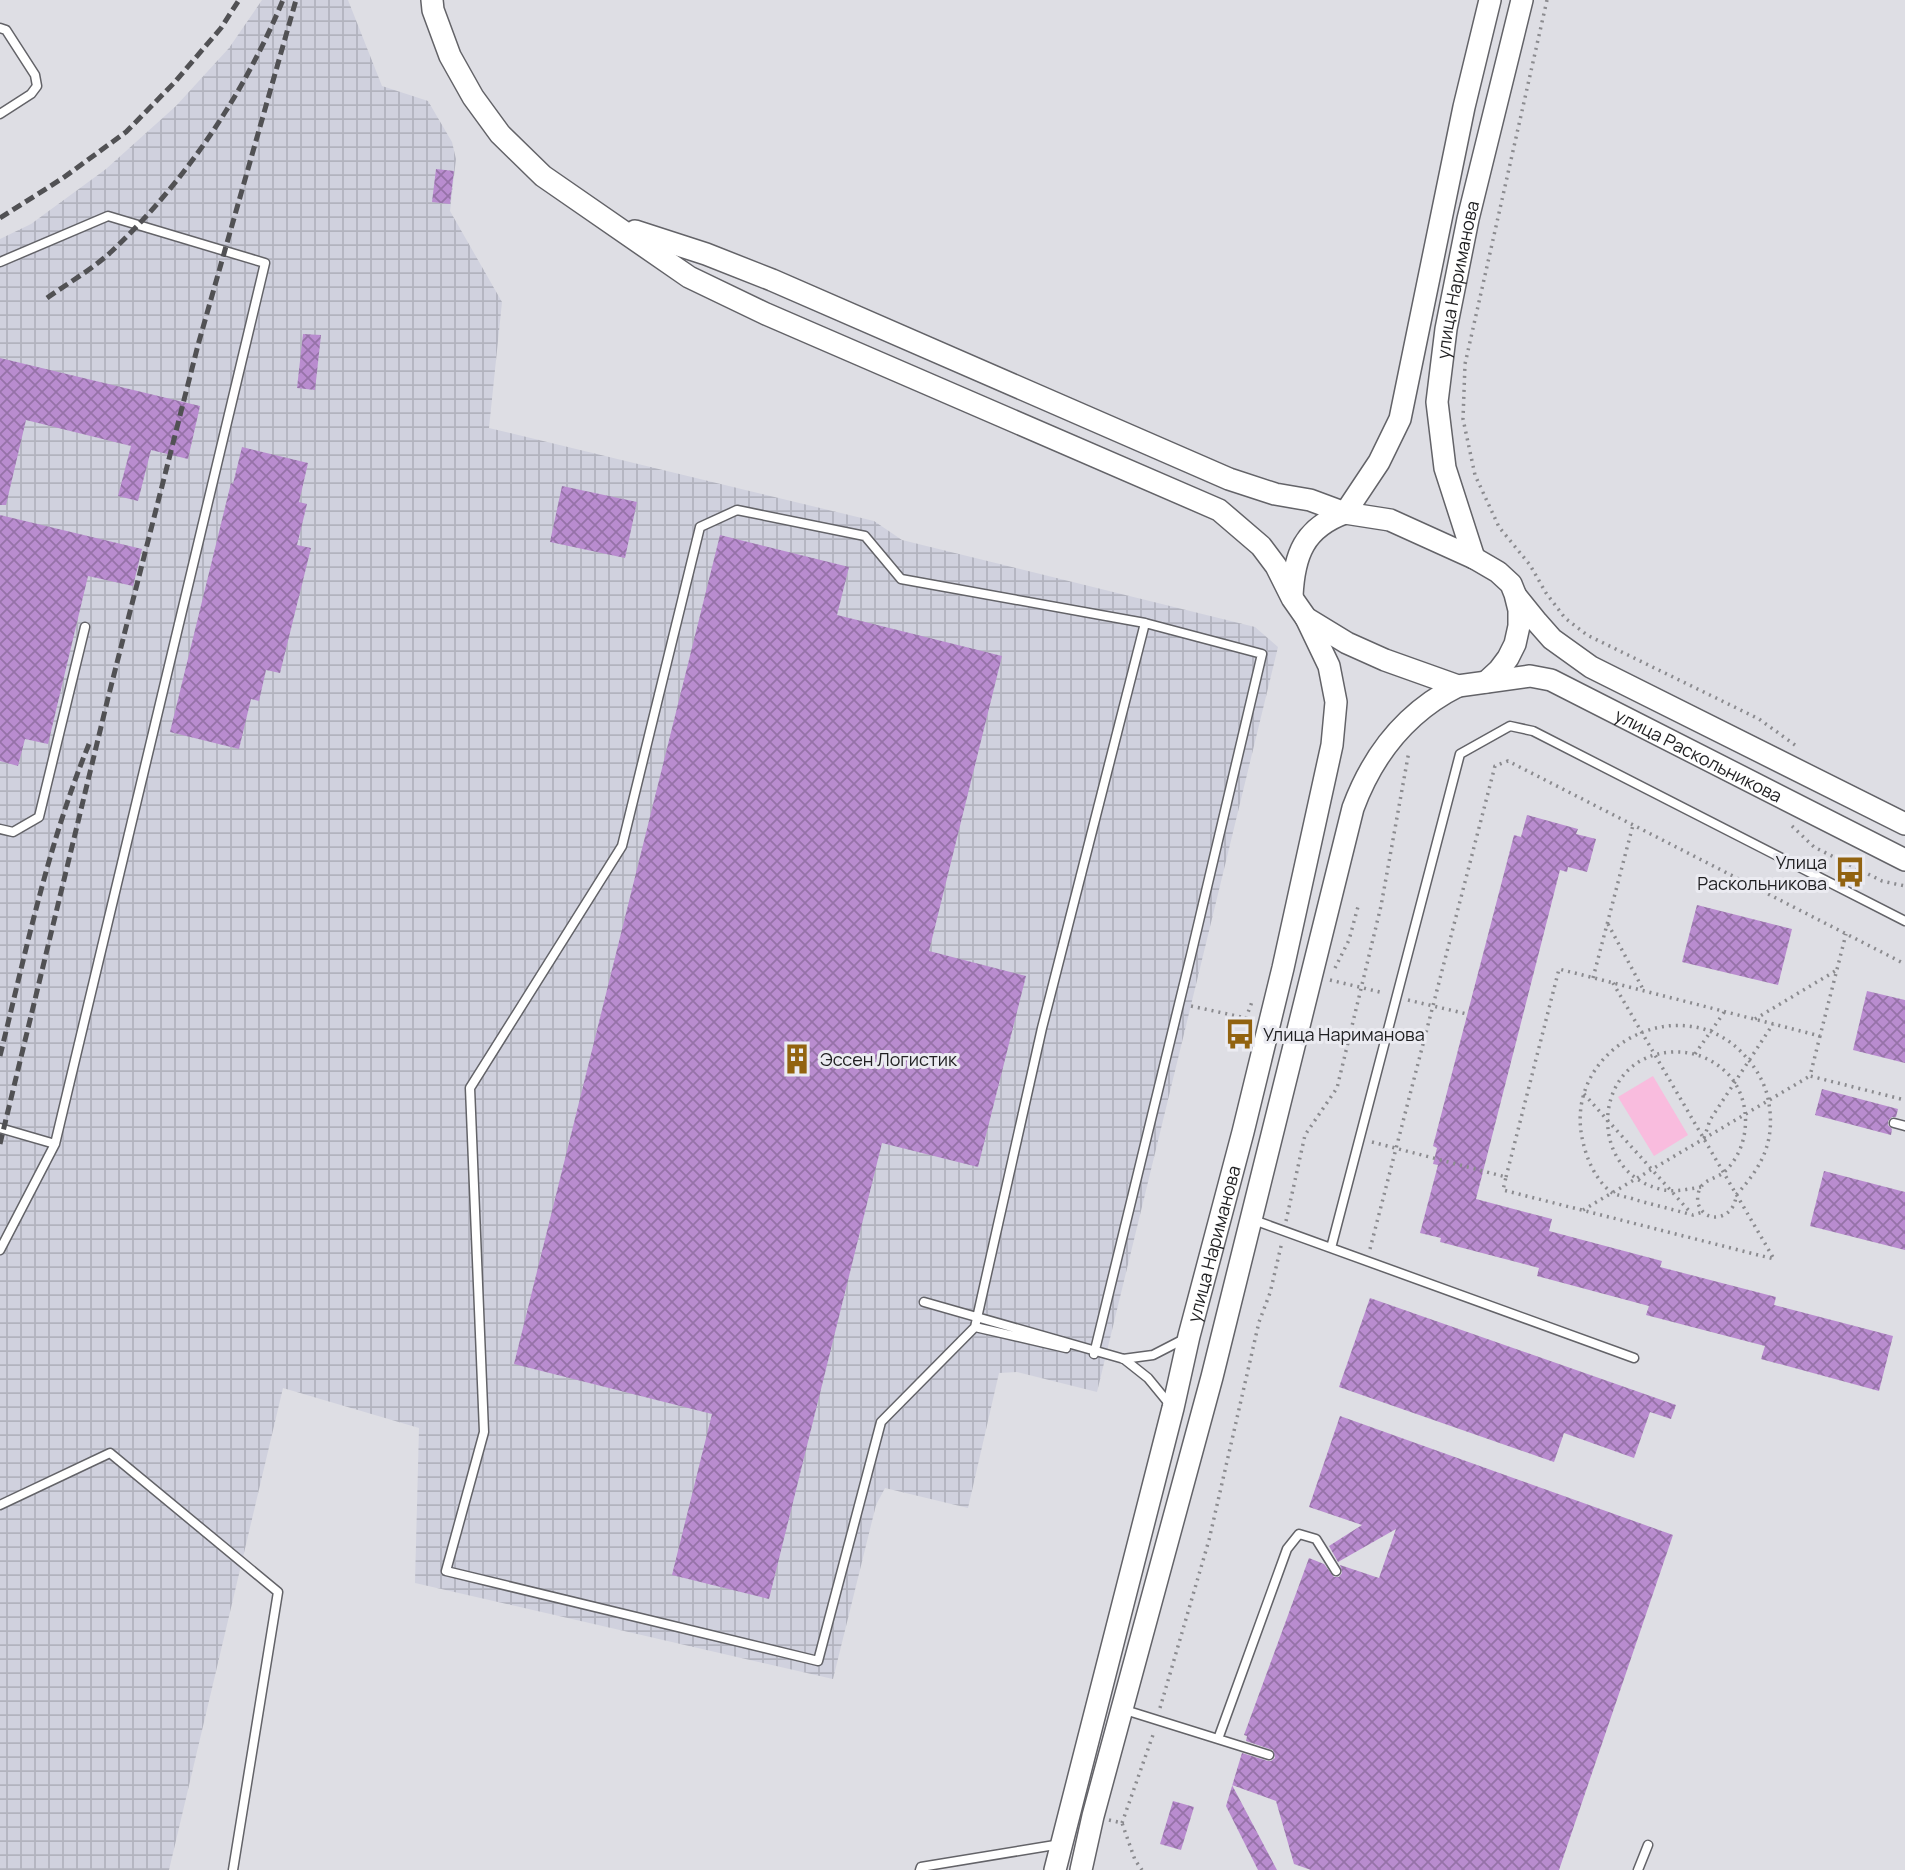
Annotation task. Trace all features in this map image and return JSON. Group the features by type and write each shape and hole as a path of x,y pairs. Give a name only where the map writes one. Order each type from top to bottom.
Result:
{"main road":[{"path":"432,0 450,57 473,97 500,134 543,176 689,277 766,314 1219,510 1261,546 1276,566 1292,598 1306,618 1347,643 1385,660 1458,686 1486,682 1508,659 1515,644 1518,626 1519,610 1515,594 1511,584 1498,572 1474,558 1390,520 1345,513 1310,500 1275,494 1229,480 772,279 613,223"},
{"name":"улица Нариманова","path":"1345,513 1379,461 1400,419 1462,120 1490,0"},
{"name":"улица Нариманова","path":"1474,558 1445,468 1437,402 1446,330 1468,219 1522,0"},
{"path":"1292,598 1295,563 1301,548 1320,526 1345,513"},
{"name":"улица Раскольникова","path":"1515,594 1552,639 1591,667 1905,824"},
{"name":"улица Нариманова","path":"1055,1870 1243,1132 1283,968 1332,746 1336,702 1329,666 1306,618"},
{"name":"улица Раскольникова","path":"1486,682 1530,676 1551,680 1905,860"},
{"name":"улица Нариманова","path":"1081,1870 1093,1816 1212,1377 1353,808 1362,783 1397,731 1435,697 1458,686"}],"lane":[{"path":"0,28 6,30 28,64 35,75 37,86 31,94 0,114"},
{"path":"0,262 108,216 265,263 55,1144 0,1250"},
{"path":"1094,1354 1262,654 1145,623 901,579 865,536 737,510 700,527 622,846 470,1088 484,1432 446,1571 818,1661 881,1422 975,1327 1042,1028 1145,623"},
{"path":"0,829 13,832 39,817 85,626"},
{"path":"1331,1248 1460,754 1510,726 1533,732 1905,921"},
{"path":"1894,1123 1905,1126"},
{"path":"0,1128 55,1144"},
{"path":"1251,1219 1634,1358"},
{"path":"924,1302 1124,1359 1148,1378 1173,1409"},
{"path":"975,1327 1124,1359 1153,1355 1189,1336"},
{"path":"0,1505 110,1453 278,1592 233,1870"},
{"path":"1218,1739 1287,1549 1299,1534 1316,1539 1336,1571"},
{"path":"1123,1710 1269,1755"},
{"path":"920,1870 921,1867 1061,1844"},
{"path":"1638,1870 1648,1844"}],"path":[{"path":"1547,0 1465,364 1464,419 1475,474 1499,527 1530,565 1546,593 1566,618 1587,635 1711,698 1759,719 1796,746"},
{"path":"1142,1870 1135,1860 1122,1823 1158,1720 1209,1540 1259,1322 1270,1293 1305,1135 1337,1088 1381,906 1410,744"},
{"path":"1367,1261 1495,766 1508,761 1905,964"},
{"path":"1786,821 1814,846 1882,881 1905,886"},
{"path":"1593,978 1633,825"},
{"path":"1328,980 1349,940 1359,903"},
{"path":"1607,922 1644,991"},
{"path":"1583,1210 1810,1076 1846,934"},
{"path":"1613,983 1774,1259 1503,1190 1559,969 1821,1035"},
{"path":"1755,1019 1837,970"},
{"path":"1180,1004 1246,1018 1254,996"},
{"path":"1695,1054 1725,1011"},
{"path":"1704,1139 1710,1120 1773,1024"},
{"path":"1701,1187 1683,1191 1648,1185 1620,1163 1611,1147 1607,1112 1620,1079 1632,1066 1655,1055 1682,1051 1716,1063 1729,1075 1742,1098 1746,1125 1742,1142 1735,1158 1724,1172 1706,1181 1698,1195 1698,1204 1703,1212 1718,1217 1732,1210 1736,1195 1752,1177 1764,1157 1770,1135 1770,1111 1765,1089 1755,1068 1740,1050 1721,1037 1699,1028 1676,1025 1653,1028 1632,1036 1612,1049 1597,1066 1586,1087 1580,1109 1580,1132 1586,1155 1597,1176 1612,1193 1693,1215 1703,1212"},
{"path":"1810,1076 1905,1100"},
{"path":"1584,1094 1693,1215"},
{"path":"1360,1139 1506,1177"},
{"path":"1106,1820 1122,1823"}],"shaded area":[{"path":"262,0 348,0 382,86 428,101 452,142 456,159 450,211 502,302 489,428 874,521 902,540 1255,627 1278,647 1097,1392 1017,1372 999,1373 968,1508 885,1488 876,1505 833,1679 415,1583 419,1428 283,1388 169,1870 0,1870 0,239 31,224 106,169 176,106 229,48"},
{"path":"1653,1076 1688,1135 1654,1156 1618,1097"}],"building":[{"path":"436,169 454,171 450,204 432,202"},
{"path":"303,334 321,335 315,390 297,388"},
{"path":"0,358 200,406 188,459 151,450 138,501 118,496 131,446 26,420 6,505 0,505"},
{"path":"242,447 308,463 299,502 307,504 297,545 311,548 280,673 266,670 259,701 251,699 239,749 170,732"},
{"path":"562,486 637,502 625,558 550,542"},
{"path":"0,515 142,549 133,586 88,576 48,744 25,739 18,766 0,761"},
{"name":"Эссен Логистик","path":"720,535 849,567 837,615 1002,656 929,951 1026,976 978,1167 882,1143 769,1599 672,1575 712,1414 514,1364"},
{"path":"1527,815 1578,829 1576,834 1596,839 1587,872 1568,867 1567,872 1560,870 1476,1199 1552,1219 1549,1231 1662,1261 1660,1267 1776,1297 1774,1305 1893,1336 1879,1391 1761,1359 1765,1346 1646,1315 1649,1306 1537,1276 1539,1268 1440,1242 1441,1238 1420,1233 1438,1165 1433,1164 1437,1148 1433,1146 1514,835 1521,837"},
{"path":"1697,905 1792,929 1778,985 1682,962"},
{"path":"1867,991 1905,1000 1905,1063 1853,1050"},
{"path":"1822,1089 1898,1109 1896,1117 1888,1121 1892,1129 1891,1135 1815,1115"},
{"path":"1824,1171 1905,1192 1905,1250 1810,1226"},
{"path":"1370,1298 1676,1405 1671,1419 1650,1412 1634,1458 1564,1433 1554,1462 1339,1387"},
{"path":"1340,1416 1673,1535 1559,1870 1311,1870 1294,1864 1276,1801 1232,1785 1242,1753 1268,1761 1275,1758 1273,1750 1246,1741 1247,1736 1244,1735 1309,1558 1324,1564 1334,1577 1339,1577 1342,1573 1340,1565 1379,1578 1396,1529 1338,1562 1329,1546 1362,1525 1309,1507"},
{"path":"1232,1785 1277,1870 1258,1870 1226,1806"},
{"path":"1173,1801 1194,1807 1181,1850 1160,1844"}],"railway":[{"path":"0,218 63,178 126,132 174,83 221,28 239,0"},
{"path":"47,298 112,251 139,224 188,166 211,134 250,69 283,0"},
{"path":"0,1144 108,698 198,345 296,0"},
{"path":"0,1056 61,820 89,744"}],"place":[{"name":"Улица Раскольникова","path":"1850,872"},
{"name":"Улица Нариманова","path":"1240,1034"},
{"name":"Эссен Логистик","path":"797,1059"}]}
